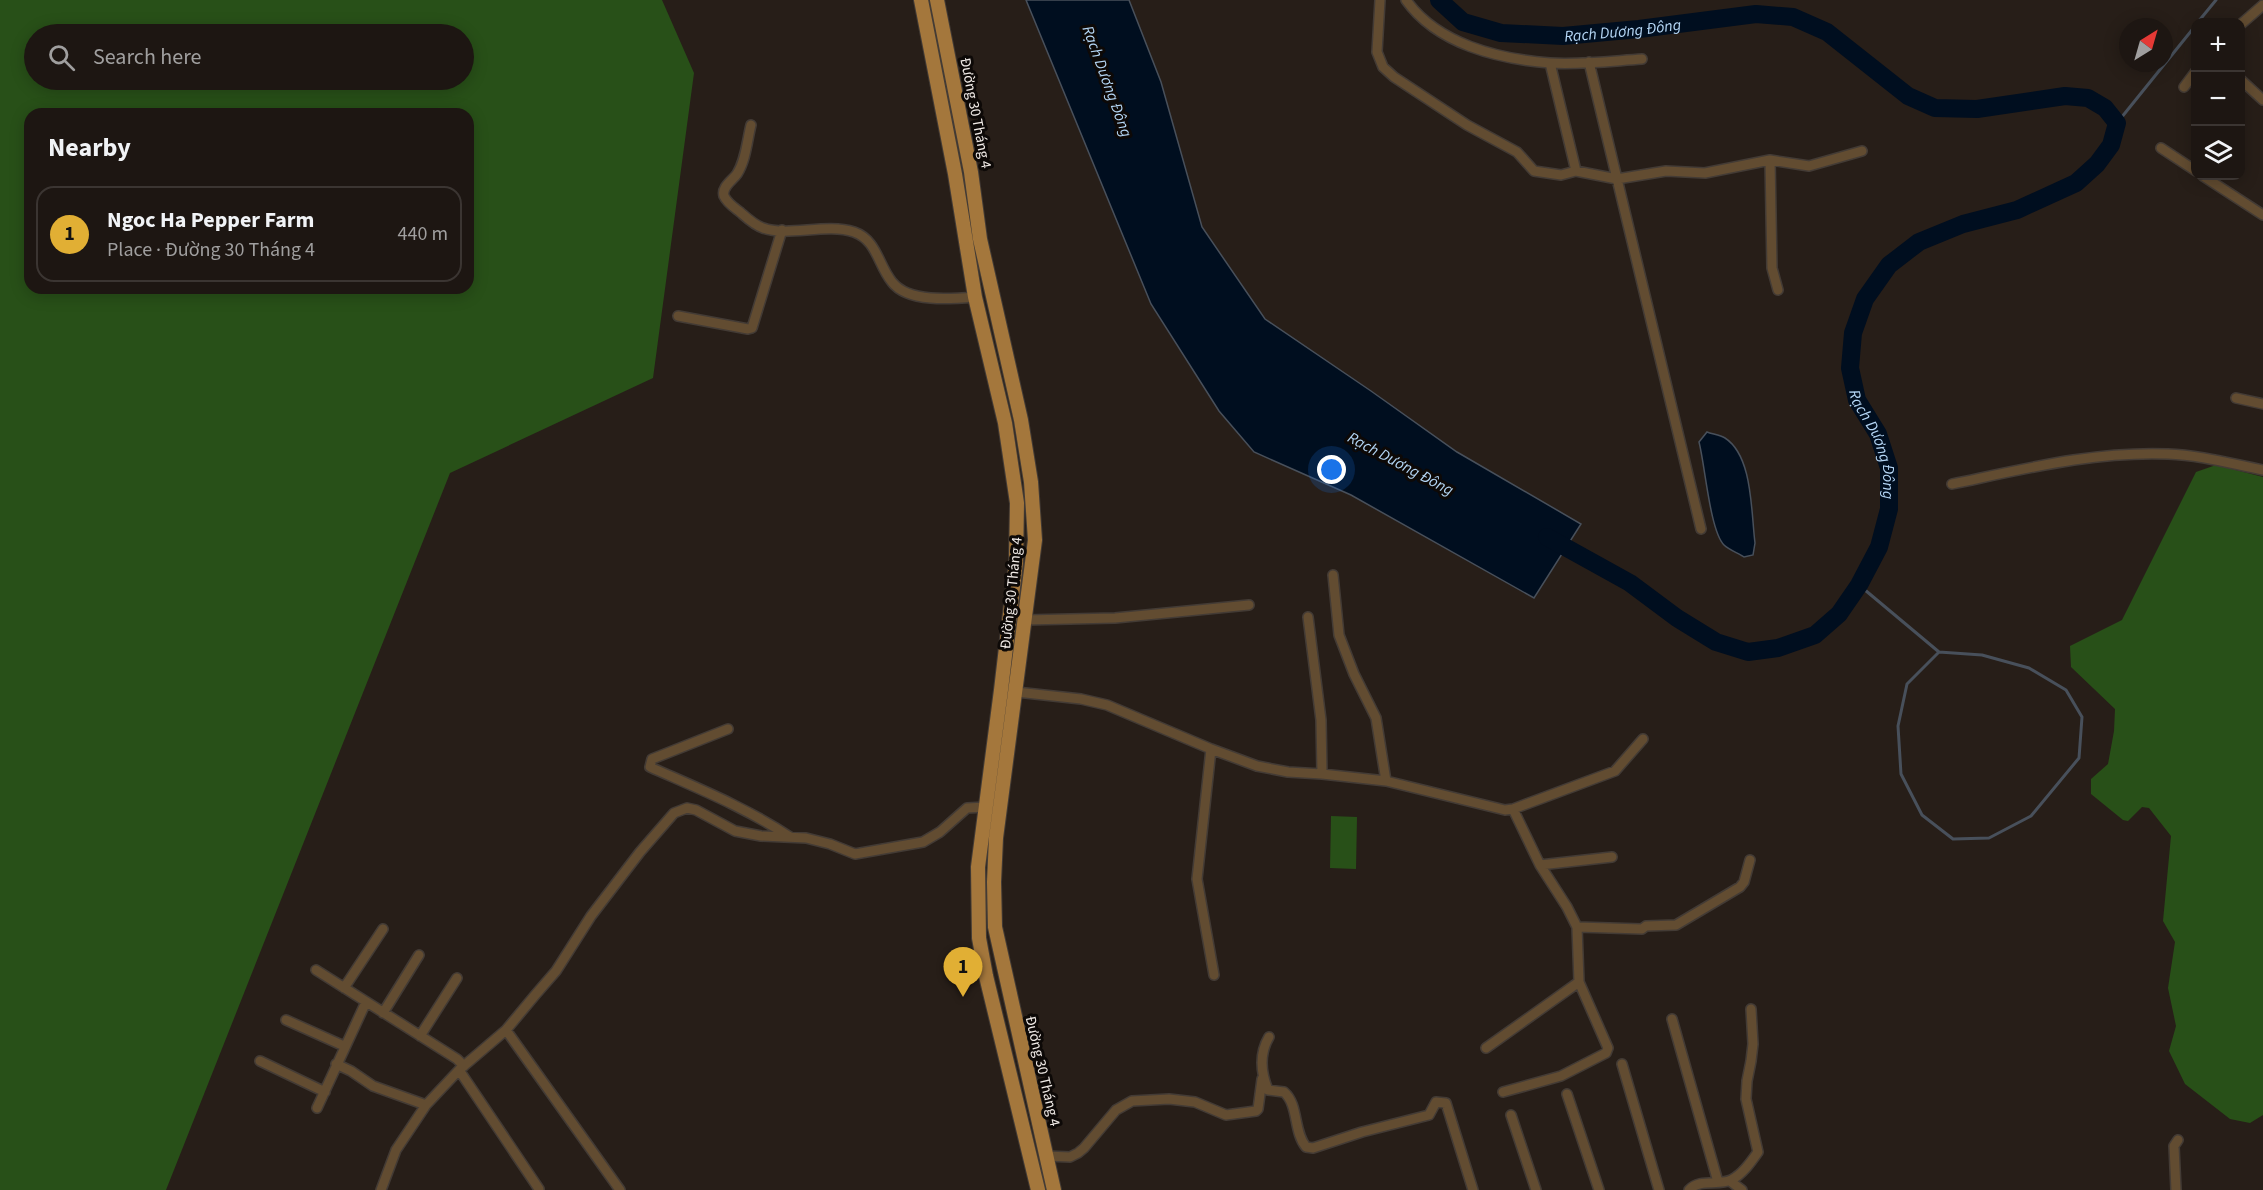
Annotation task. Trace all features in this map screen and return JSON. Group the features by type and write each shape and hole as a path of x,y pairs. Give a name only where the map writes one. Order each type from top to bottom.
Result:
{"main road":[{"name":"Đường 30 Tháng 4","path":"921,0 955,174 975,297 1005,423 1017,504 1016,562 978,867 977,896 979,938 986,976 1038,1190"},
{"name":"Đường 30 Tháng 4","path":"937,0 971,172 980,239 1021,420 1031,482 1035,540 996,838 995,927 1054,1190"},
{"path":"955,174 971,172"},
{"path":"1005,423 1021,420"},
{"path":"1001,690 1016,692"},
{"path":"986,976 1004,973"},
{"path":"1020,1111 1035,1107"}],"street":[{"path":"1380,0 1377,52 1383,66 1394,77 1467,125 1517,152 1534,171 1561,175 1576,171 1617,179 1666,171 1705,173 1770,160 1809,166 1862,150"},
{"path":"1406,0 1423,20 1436,30 1480,51 1550,63 1642,59"},
{"path":"2245,21 2263,5"},
{"path":"1589,62 1701,529"},
{"path":"1550,63 1576,171"},
{"path":"2184,87 2195,72"},
{"path":"2245,83 2263,100"},
{"path":"751,125 741,166 724,190 724,195 753,224 764,229 817,228 853,232 873,246 892,282 901,290 916,296 934,298 975,297"},
{"path":"2161,148 2191,168"},
{"path":"1770,160 1772,268 1778,290"},
{"path":"2209,180 2263,214"},
{"path":"678,316 752,328 782,230"},
{"path":"2236,398 2263,404"},
{"path":"1952,484 2083,457 2109,455 2170,454 2263,470"},
{"path":"1333,575 1339,635 1354,674 1376,718 1386,781"},
{"path":"1025,620 1115,618 1250,604"},
{"path":"1308,617 1321,720 1322,774"},
{"path":"1016,692 1081,699 1107,705 1257,766 1386,781 1492,808 1513,809 1615,771 1643,739"},
{"path":"728,729 652,759 650,767 773,826 790,837"},
{"path":"1211,749 1197,879 1214,975"},
{"path":"381,1190 396,1150 426,1105 461,1068 506,1030 556,971 598,907 640,852 674,813 687,808 696,810 735,831 830,844 855,854 923,842 940,832 967,808 986,807"},
{"path":"1503,1092 1561,1076 1606,1053 1608,1048 1579,982 1577,927 1540,865 1513,809"},
{"path":"1540,865 1612,856"},
{"path":"1577,927 1642,929 1646,926 1672,927 1740,887 1744,882 1750,860"},
{"path":"344,988 383,929"},
{"path":"383,1013 419,955"},
{"path":"316,970 457,1059 539,1189"},
{"path":"420,1036 457,978"},
{"path":"1486,1048 1579,982"},
{"path":"317,1108 366,1002"},
{"path":"1689,1190 1692,1186 1730,1181 1742,1172 1758,1152 1746,1099 1746,1081 1753,1044 1751,1009"},
{"path":"1672,1019 1718,1182"},
{"path":"286,1020 344,1046"},
{"path":"506,1030 620,1190"},
{"path":"1046,1156 1070,1157 1078,1154 1116,1110 1132,1101 1169,1099 1195,1102 1226,1115 1256,1111 1263,1077 1263,1047 1269,1037"},
{"path":"260,1061 325,1092"},
{"path":"336,1064 373,1086 426,1105"},
{"path":"1622,1064 1659,1190"},
{"path":"1263,1077 1268,1090 1284,1092 1290,1099 1303,1144 1308,1148 1429,1115 1436,1102 1446,1103 1473,1190"},
{"path":"1567,1094 1599,1190"},
{"path":"1511,1115 1536,1190"},
{"path":"2176,1190 2174,1146 2178,1140"},
{"path":"1730,1181 1742,1190"}],"green space":[{"path":"0,0 662,0 694,73 653,378 450,473 166,1190 0,1190"},
{"path":"2216,465 2263,477 2263,1115 2250,1123 2230,1119 2185,1084 2169,1051 2176,1026 2168,988 2175,942 2163,921 2171,836 2149,808 2142,807 2128,821 2123,820 2091,794 2091,779 2108,764 2115,709 2071,667 2070,646 2122,620 2196,472"},
{"path":"1331,816 1357,817 1356,869 1330,868"}],"water":[{"path":"1026,0 1129,0 1161,82 1202,227 1265,319 1457,452 1581,524 1534,598 1351,495 1254,452 1219,411 1151,304"},
{"path":"1707,432 1725,438 1734,446 1746,471 1755,543 1753,555 1744,557 1726,547 1719,537 1699,442"}],"waterway":[{"name":"Rạch Dương Đông","path":"1439,0 1463,22 1501,33 1563,36 1756,14 1793,17 1827,32 1908,96 1935,108 1977,109 2065,96 2088,98 2105,108 2117,123 2111,145 2097,164 2076,183 2017,210 1963,224 1919,242 1889,265 1865,299 1853,333 1850,368 1857,400 1878,434 1889,468 1889,509 1879,547 1859,585 1839,614 1815,635 1778,648 1748,652 1716,642 1677,618 1630,583 1547,537"},
{"path":"2201,18 2216,0"},
{"path":"2117,123 2191,31"},
{"path":"1859,585 1939,652 1982,655 2029,668 2066,690 2082,717 2079,758 2031,816 1989,838 1953,839 1922,815 1901,774 1898,726 1907,684 1939,652"}],"place":[{"name":"Ngoc Ha Pepper Farm","path":"963,997"}]}
